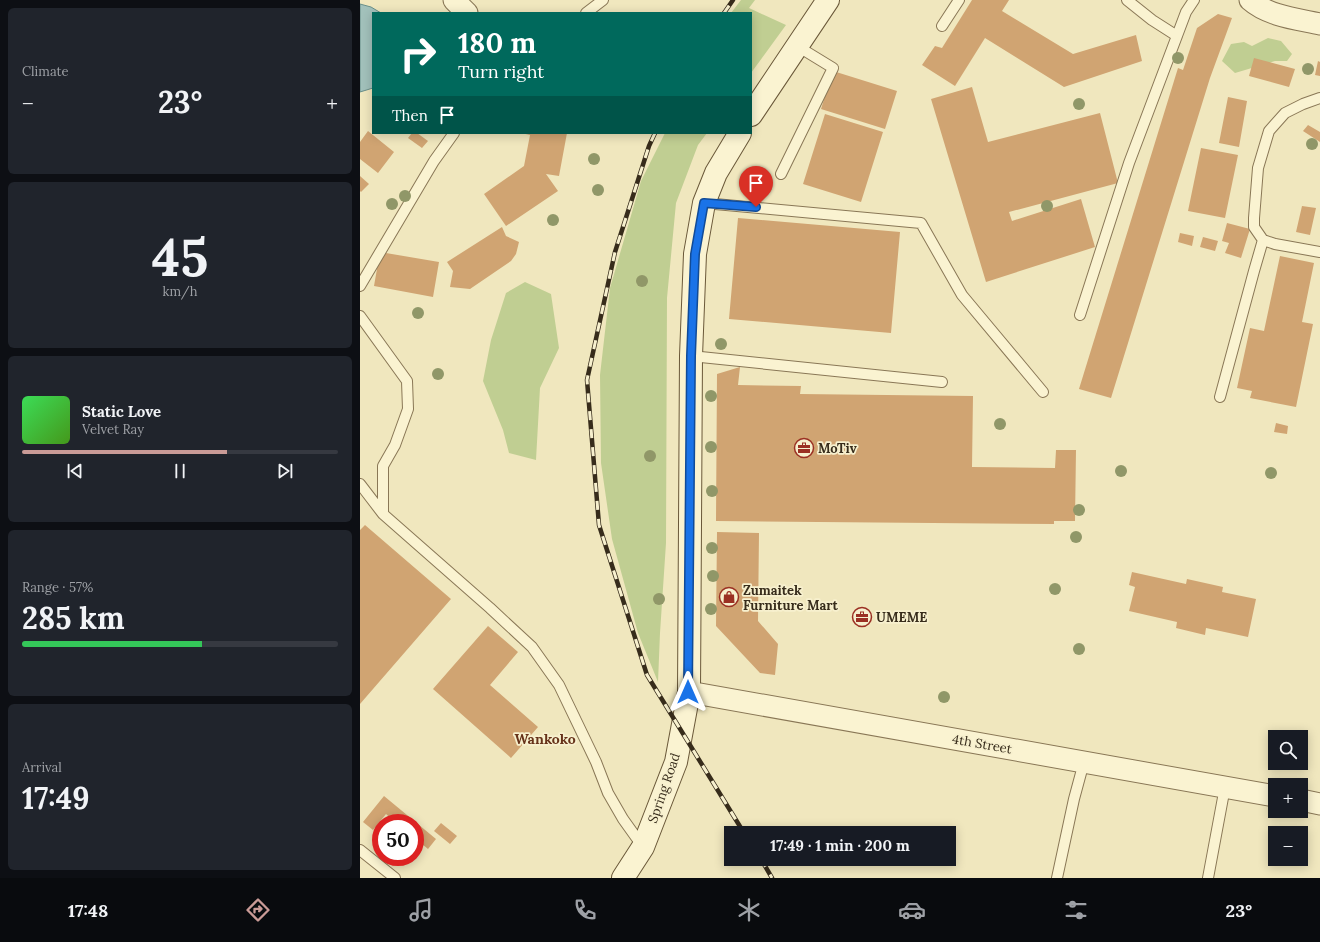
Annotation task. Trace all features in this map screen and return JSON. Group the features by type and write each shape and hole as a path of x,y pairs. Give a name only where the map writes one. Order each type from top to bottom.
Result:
{"main road":[{"path":"752,114 828,0"},
{"name":"Spring Road","path":"623,878 643,847 676,762 688,692 691,356 695,254 704,203 716,172 739,134"}],"street":[{"path":"454,0 466,12"},
{"path":"1250,0 1265,10 1320,24"},
{"name":"4th Street","path":"688,692 1268,795"},
{"path":"1308,801 1320,804"}],"lane":[{"path":"587,12 603,0"},
{"path":"942,26 959,0"},
{"path":"1127,0 1152,20 1177,36"},
{"path":"1080,315 1130,163 1186,12 1194,0"},
{"path":"781,174 833,68 797,46"},
{"path":"1320,98 1302,104 1284,113 1269,131 1258,168 1254,218 1254,227 1263,240 1320,252"},
{"path":"360,286 434,161 453,134"},
{"path":"704,203 921,223 962,296 1043,392"},
{"path":"1220,397 1263,240"},
{"path":"360,316 407,381 408,409 395,445 383,466 382,514"},
{"path":"691,356 942,382"},
{"path":"360,484 382,514 490,608 532,647 559,685 596,762 608,793 623,820 643,847"},
{"path":"1057,878 1074,799 1084,762"},
{"path":"1208,878 1225,787"},
{"path":"360,850 395,878"}],"green space":[{"path":"741,0 755,0 749,8 786,25 752,72 752,12 732,12"},
{"path":"1268,38 1281,41 1292,54 1287,61 1275,61 1235,73 1222,61 1231,44 1244,42 1252,46"},
{"path":"664,134 706,134 698,145 676,203 667,298 666,543 658,682 638,633 612,539 601,463 600,375 610,288 641,181"},
{"path":"525,282 551,294 559,348 540,388 536,460 509,453 503,430 483,381 491,340 506,293"}],"water":[{"path":"360,4 371,7 379,12 372,12 372,88 360,92"}],"building":[{"path":"972,0 1009,0 1002,11 1073,54 1136,35 1142,61 1064,87 985,38 955,86 922,65 935,46 942,48"},
{"path":"1218,14 1232,18 1210,78 1111,398 1079,389 1178,68 1183,70 1197,28"},
{"path":"1254,58 1295,69 1289,87 1249,76"},
{"path":"1318,61 1320,62 1320,76 1315,75"},
{"path":"833,71 897,91 885,129 821,109"},
{"path":"972,87 988,142 1100,113 1118,183 1009,212 1012,221 1081,199 1095,247 986,282 931,99"},
{"path":"1228,97 1247,101 1239,147 1219,143"},
{"path":"825,114 883,132 861,202 803,184"},
{"path":"1308,125 1320,132 1320,142 1303,131"},
{"path":"368,131 394,152 378,173 360,159 360,142"},
{"path":"411,134 418,134 428,141 422,148 408,138"},
{"path":"526,134 567,134 559,176 546,174 558,191 506,226 484,194 524,166 530,135"},
{"path":"1201,148 1238,155 1225,218 1188,211"},
{"path":"360,176 369,184 361,192 360,191"},
{"path":"1302,206 1316,208 1310,235 1296,232"},
{"path":"738,218 900,232 891,333 729,319"},
{"path":"1227,223 1250,229 1241,258 1225,253 1229,243 1222,241"},
{"path":"502,227 506,236 519,242 516,254 511,261 470,289 450,287 453,271 447,262"},
{"path":"1180,233 1194,236 1192,246 1178,242"},
{"path":"1203,237 1218,241 1215,251 1200,247"},
{"path":"380,252 439,262 433,297 374,286"},
{"path":"1280,256 1314,263 1302,322 1313,324 1296,407 1250,398 1252,391 1237,388 1250,328 1264,331"},
{"path":"740,367 738,385 801,386 800,394 973,396 972,467 1055,468 1056,450 1076,450 1075,521 1054,521 1054,524 716,521 717,374"},
{"path":"1276,423 1288,426 1287,434 1274,432"},
{"path":"365,525 451,599 360,704 360,530"},
{"path":"717,532 759,533 758,621 778,644 775,675 760,673 716,626"},
{"path":"1132,572 1186,584 1187,579 1223,587 1222,592 1256,599 1248,637 1206,628 1205,635 1176,628 1177,622 1129,611 1135,587 1129,585"},
{"path":"488,626 518,652 490,685 538,727 511,758 433,689"},
{"path":"384,796 406,814 372,814 372,829 363,822"},
{"path":"441,823 457,836 450,844 434,831"},
{"path":"424,829 436,839 428,849 424,846"}],"railway":[{"path":"725,12 733,0"},
{"path":"655,134 649,146 615,252 587,380 599,525 647,675 740,826"},
{"path":"765,866 772,878"}],"place":[{"name":"MoTiv","path":"804,448"},
{"name":"Zumaitek Furniture Mart","path":"729,597"},
{"name":"UMEME","path":"862,617"}],"district":[{"name":"Wankoko","path":"545,739"}],"route":[{"path":"688,692 691,356 695,254 704,203 756,207"}]}
